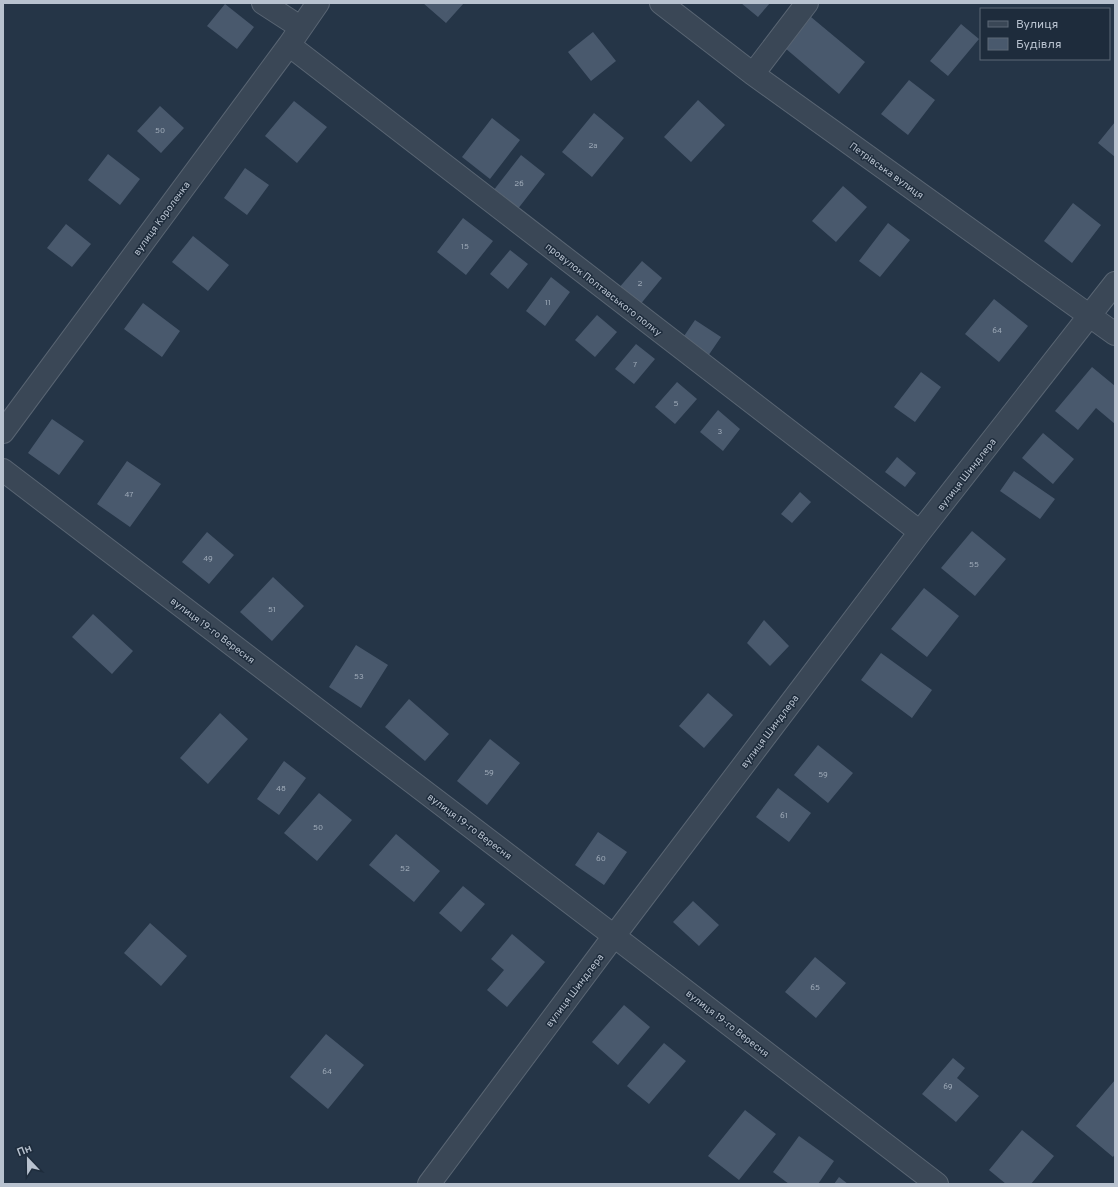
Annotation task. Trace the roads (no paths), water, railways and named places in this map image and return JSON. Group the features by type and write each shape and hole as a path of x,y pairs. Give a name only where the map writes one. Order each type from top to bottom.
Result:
{"street":[{"path":"263,3 300,27"},
{"name":"вулиця Короленка","path":"3,432 289,45 318,3"},
{"name":"Петрівська вулиця","path":"661,3 753,74 1115,334"},
{"path":"753,74 807,3"},
{"name":"провулок Полтавського полку","path":"289,45 920,532"},
{"name":"вулиця Шиндлера","path":"429,1184 614,936 920,532 1115,283"},
{"name":"вулиця 19-го Вересня","path":"3,470 937,1184"}]}
